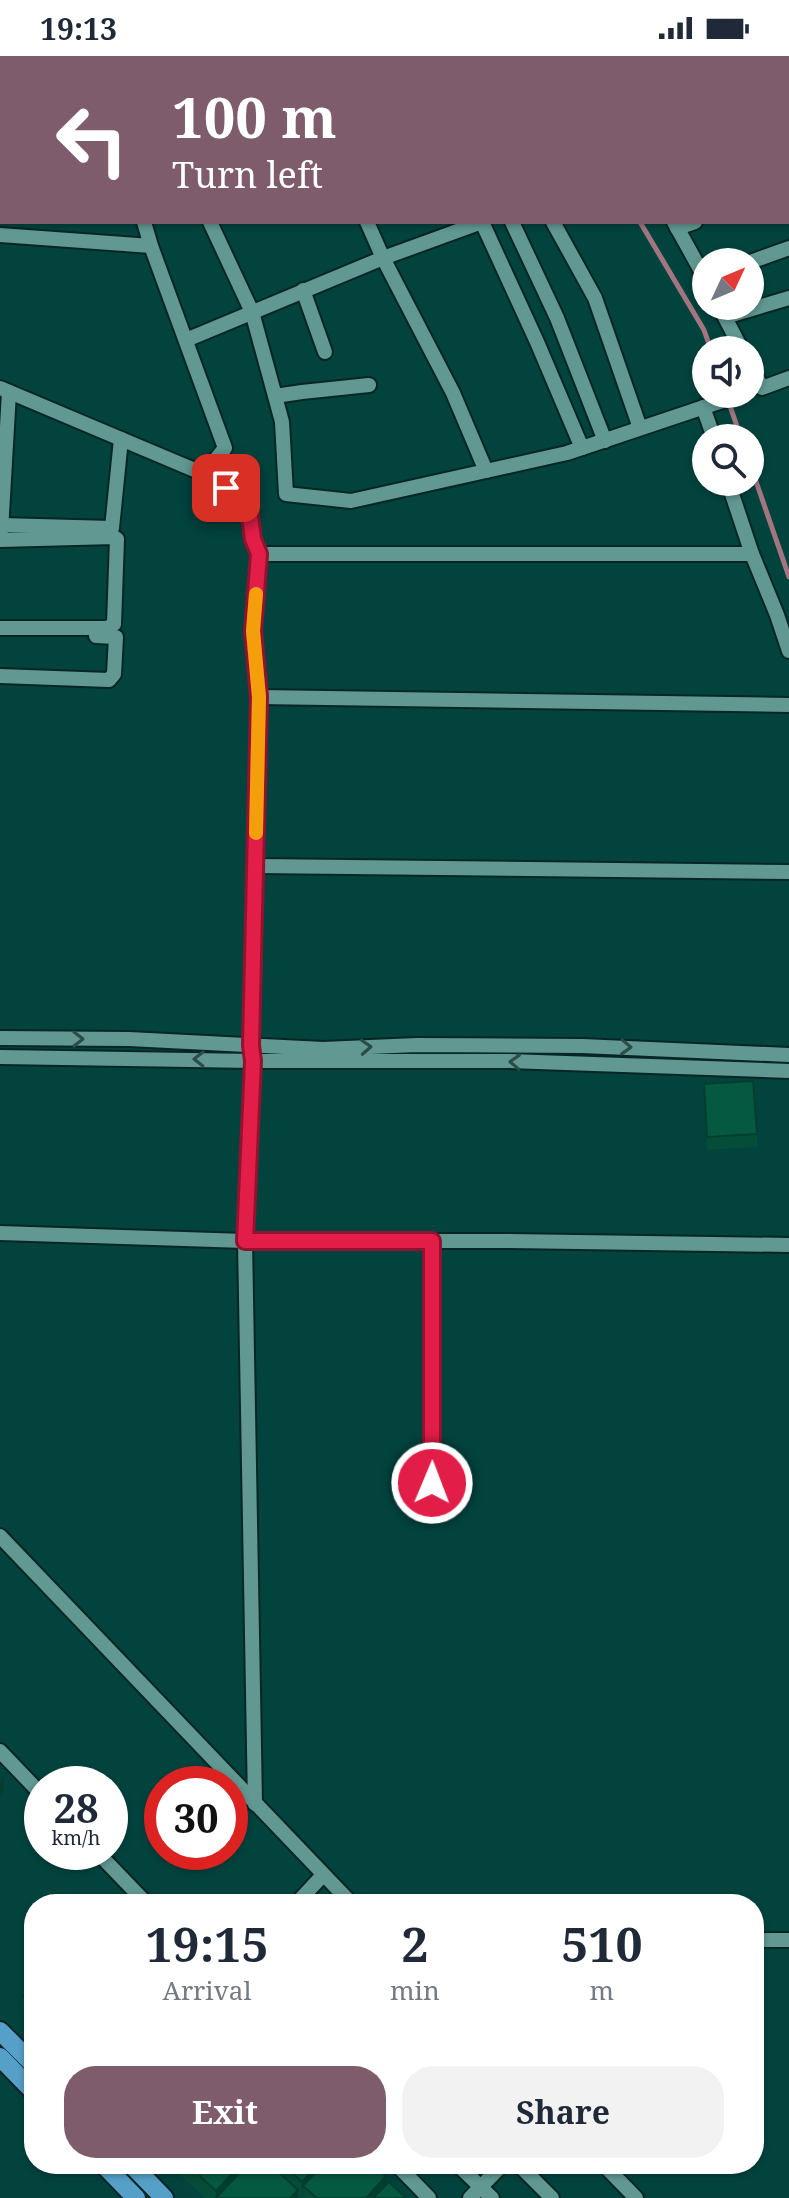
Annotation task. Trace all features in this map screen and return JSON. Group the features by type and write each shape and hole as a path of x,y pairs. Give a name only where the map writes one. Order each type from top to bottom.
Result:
{"main road":[{"path":"0,2031 24,2055"},
{"path":"0,2057 24,2082"},
{"path":"113,2174 136,2198"},
{"path":"139,2174 157,2195"}],"street":[{"path":"57,239 60,224"},
{"path":"145,224 225,448 204,474"},
{"path":"211,224 252,312 282,422 286,494 351,501 582,448 700,408"},
{"path":"368,224 453,393 486,471"},
{"path":"186,340 383,258 476,224"},
{"path":"483,224 582,448"},
{"path":"513,224 557,318 605,441"},
{"path":"554,224 595,298 640,428"},
{"path":"675,225 692,255"},
{"path":"0,235 151,246"},
{"path":"764,257 789,248"},
{"path":"303,290 325,352"},
{"path":"764,303 789,298"},
{"path":"764,387 789,378"},
{"path":"275,396 369,385"},
{"path":"0,548 4,390 204,474 248,502 253,539 259,554 253,631 259,697 245,1241 255,1804"},
{"path":"1,532 112,528 121,439"},
{"path":"733,496 789,651"},
{"path":"0,628 112,627 117,539 1,532"},
{"path":"259,554 752,554"},
{"path":"0,636 116,637 114,674 109,680 0,676"},
{"path":"259,697 789,705"},
{"path":"256,866 789,872"},
{"path":"0,1038 129,1039 252,1053 789,1071"},
{"path":"0,1057 252,1053 417,1045 582,1046 789,1055"},
{"path":"0,1233 245,1241 789,1245"},
{"path":"432,1241 432,1483"},
{"path":"0,1536 342,1894"},
{"path":"0,1751 24,1776"},
{"path":"114,1870 137,1894"},
{"path":"305,1894 323,1875"},
{"path":"764,1940 789,1940"},
{"path":"406,2174 429,2198"},
{"path":"464,2174 476,2192 492,2198"},
{"path":"476,2192 493,2174"},
{"path":"528,2174 552,2198"},
{"path":"613,2174 636,2198"}],"building":[{"path":"753,1081 757,1134 707,1137 704,1084"},
{"path":"198,2174 232,2174 216,2191"},
{"path":"239,2174 281,2174 298,2190 290,2198 216,2198"},
{"path":"294,2174 310,2174 302,2182"},
{"path":"314,2174 386,2176 366,2198 317,2198 303,2186"},
{"path":"389,2182 406,2198 373,2198"}],"waterway":[{"path":"641,224 706,336"},
{"path":"731,408 736,424"},
{"path":"761,496 789,577"}],"slow traffic":[{"path":"256,594 253,631 259,697 256,833"}],"route":[{"path":"226,488 248,502 253,539 259,554 253,631 259,697 253,1061 245,1241 432,1241 432,1483"}]}
